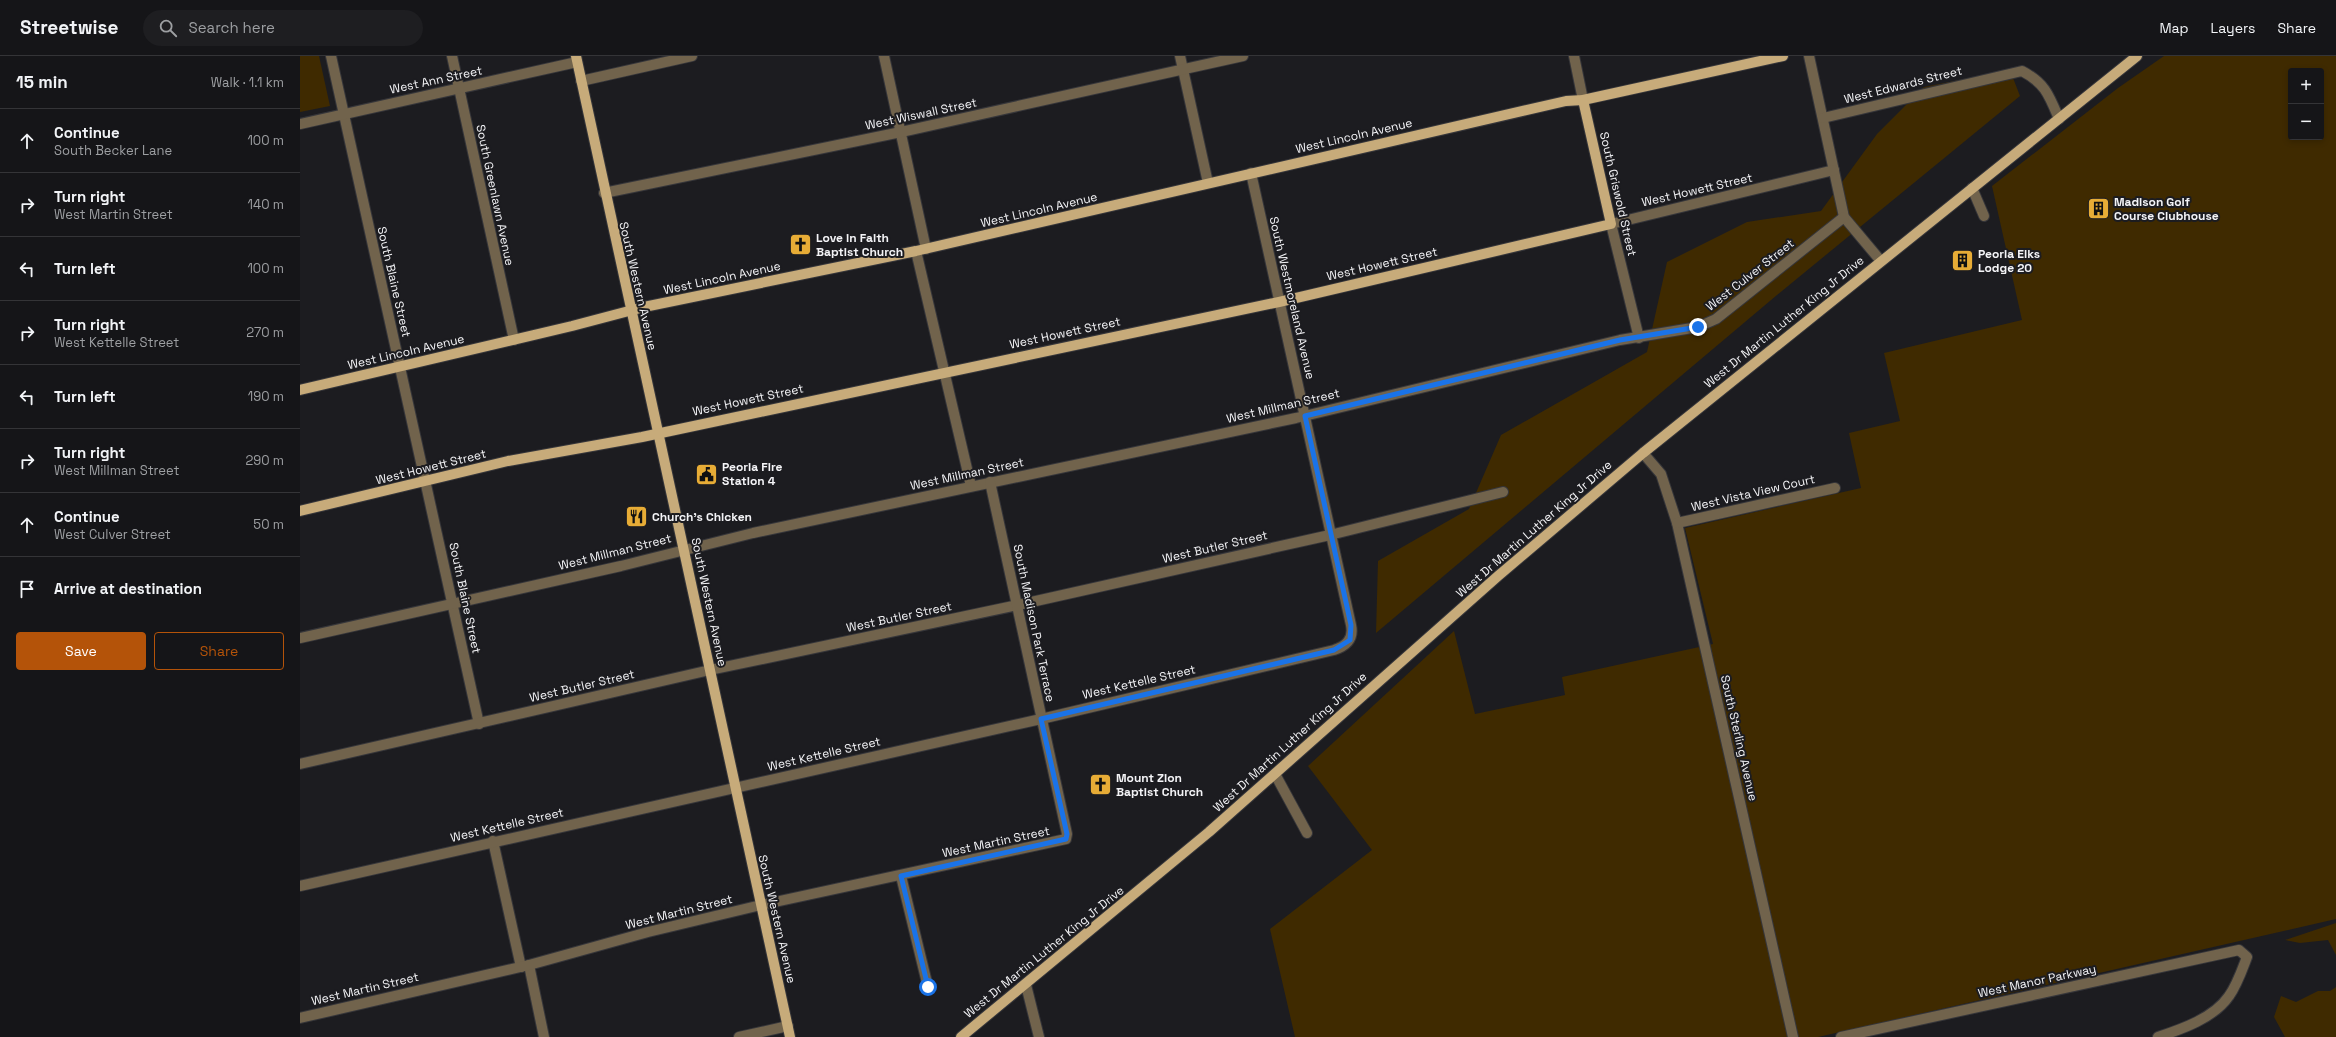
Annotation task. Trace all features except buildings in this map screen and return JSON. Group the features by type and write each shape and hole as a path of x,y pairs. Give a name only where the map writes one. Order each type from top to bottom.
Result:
{"main road":[{"name":"West Lincoln Avenue","path":"300,390 630,311 921,250 1566,101 1583,100 1783,56"},
{"name":"West Dr Martin Luther King Jr Drive","path":"961,1037 1159,874 1275,774 1498,576 1643,453 1880,260 2137,56"},
{"name":"South Western Avenue","path":"577,59 604,193 659,433 790,1037"},
{"name":"South Griswold Street","path":"1583,100 1612,224"},
{"name":"West Howett Street","path":"300,511 508,462 659,433 1279,302 1612,224"}],"street":[{"name":"South Blaine Street","path":"331,56 479,724"},
{"name":"South Greenlawn Avenue","path":"452,56 514,340"},
{"path":"581,81 692,56"},
{"path":"884,56 901,132 944,372 971,486"},
{"path":"1180,56 1208,183"},
{"name":"West Wiswall Street","path":"604,193 901,132 1243,56"},
{"name":"South Griswold Street","path":"1574,56 1583,100"},
{"path":"1809,56 1844,217 1880,260"},
{"name":"West Ann Street","path":"300,124 459,88 577,59"},
{"name":"West Edwards Street","path":"1823,118 2022,71 2038,79 2052,101 2059,119"},
{"name":"West Howett Street","path":"1612,224 1834,170"},
{"name":"South Westmoreland Avenue","path":"1251,173 1351,625 1350,640"},
{"path":"1972,188 1984,216"},
{"name":"West Culver Street","path":"1639,338 1698,327 1716,319 1844,217"},
{"name":"South Griswold Street","path":"1612,224 1639,338"},
{"name":"West Millman Street","path":"300,638 621,566 684,549 971,486 1305,416 1620,340 1639,338"},
{"name":"South Sterling Avenue","path":"1643,453 1661,474 1677,523 1793,1037"},
{"name":"South Madison Park Terrace","path":"990,482 1067,834 1066,839"},
{"name":"West Vista View Court","path":"1677,523 1835,488"},
{"name":"West Butler Street","path":"300,764 710,670 1018,605 1330,535 1503,492"},
{"name":"West Kettelle Street","path":"300,886 1041,719 1334,650 1350,640"},
{"path":"1275,774 1307,832"},
{"name":"West Martin Street","path":"300,1018 525,966 648,932 761,905 901,876 1066,839"},
{"path":"493,842 544,1037"},
{"path":"901,876 928,987"},
{"name":"West Manor Parkway","path":"1841,1037 2239,950 2247,957 2229,997 2209,1014 2182,1030 2158,1037"},
{"path":"1026,985 1039,1037"},
{"path":"739,1037 788,1026"}],"shaded area":[{"path":"300,56 319,56 330,106 300,112"},
{"path":"2164,56 2336,56 2336,919 1818,1037 1295,1037 1270,929 1372,850 1308,766 1454,631 1475,714 1565,695 1562,677 1713,644 1685,528 1861,488 1849,433 1900,421 1884,353 2022,320 1992,186 2118,88"},
{"path":"2010,70 2020,96 1777,295 1376,633 1378,561 1469,509 1501,435 1647,352 1667,262 1747,222 1821,211 1877,134 1924,87"},
{"path":"2336,923 2336,955 2328,940 2300,943 2285,940"},
{"path":"2336,987 2336,1037 2285,1037 2274,1017 2281,996 2296,1002 2318,991 2330,991"}],"place":[{"name":"Madison Golf Course Clubhouse","path":"2099,209"},
{"name":"Love in Faith Baptist Church","path":"801,245"},
{"name":"Peoria Elks Lodge 20","path":"1962,261"},
{"name":"Peoria Fire Station 4","path":"707,474"},
{"name":"Church's Chicken","path":"636,517"},
{"name":"Mount Zion Baptist Church","path":"1100,785"}],"route":[{"path":"928,987 901,876 1066,839 1067,834 1041,719 1334,650 1349,642 1352,630 1305,416 1620,340 1698,327"}]}
